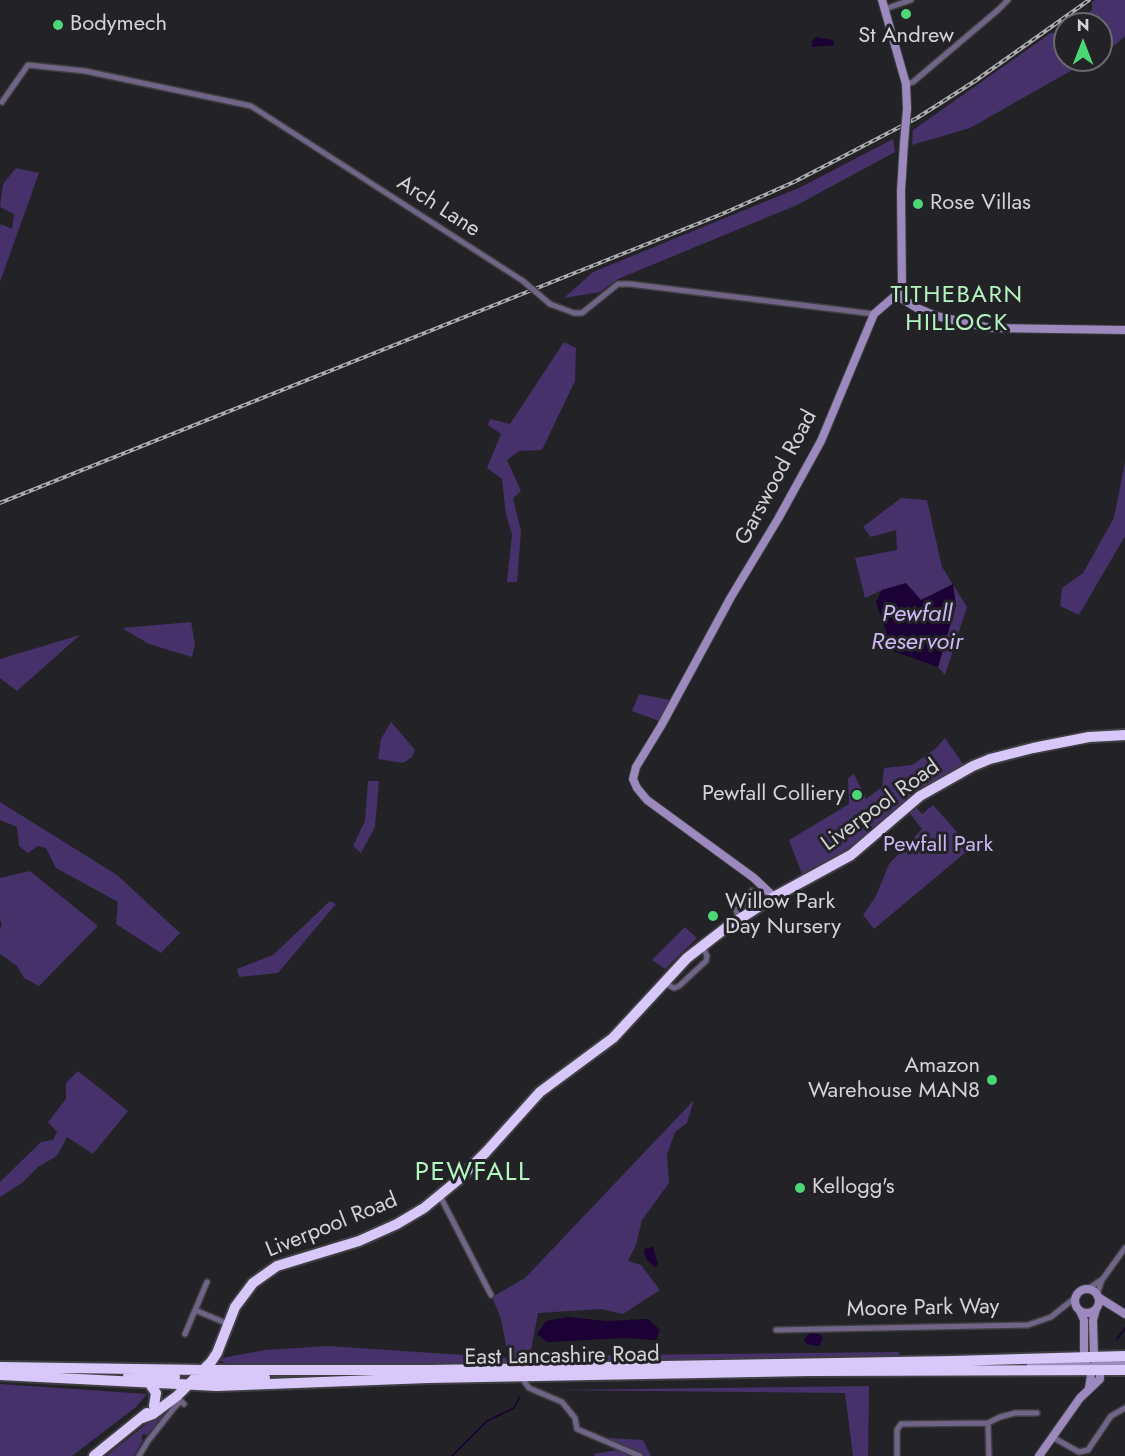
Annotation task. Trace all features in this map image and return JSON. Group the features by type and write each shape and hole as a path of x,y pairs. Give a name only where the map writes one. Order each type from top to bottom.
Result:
{"highway":[{"name":"Liverpool Road","path":"186,1384 201,1372 217,1351 235,1307 253,1283 270,1270 286,1262 342,1247 379,1233 412,1216 440,1196 486,1152 535,1097 613,1038 663,982 702,945 739,919 774,897 852,855 920,796 981,762 1060,742 1125,735"},
{"path":"217,1351 220,1365 226,1370"},
{"name":"East Lancashire Road","path":"0,1367 201,1372 226,1370 517,1375 831,1371 1092,1364 1124,1358"},
{"name":"East Lancashire Road","path":"0,1375 150,1384 284,1385 985,1360 1092,1364 1125,1370"},
{"path":"103,1368 126,1374 183,1378 186,1384"},
{"path":"201,1372 208,1378 284,1378 313,1383"},
{"path":"150,1384 156,1393 154,1406"},
{"path":"94,1456 154,1406 186,1384"},
{"path":"142,1418 161,1408 186,1384"}],"street":[{"path":"882,0 906,84 907,109 901,191 902,286 896,295 936,316 990,327 1125,330"},
{"path":"885,9 911,0"},
{"path":"906,84 913,82 1008,0"},
{"name":"Arch Lane","path":"2,102 28,65 85,71 251,106 523,281 550,304 574,313 582,313 618,284 630,284 874,314"},
{"name":"Garswood Road","path":"774,897 754,878 647,800 637,788 633,778 636,767 821,441 874,314 896,295"},
{"path":"739,919 735,910 746,902 749,893"},
{"path":"440,1196 491,1295"},
{"path":"1092,1364 1084,1320 1075,1303 1076,1297 1079,1292 1101,1280 1125,1248"},
{"path":"1039,1456 1089,1388 1093,1320 1101,1280"},
{"path":"185,1334 207,1282"},
{"path":"1088,1289 1125,1314"},
{"name":"Moore Park Way","path":"776,1330 1028,1325 1043,1321 1076,1297"},
{"path":"1065,1307 1087,1313 1097,1308 1110,1306"},
{"path":"195,1310 228,1324"},
{"path":"517,1375 529,1388 562,1402 575,1418 577,1429 640,1456"},
{"path":"138,1456 174,1408 181,1401 184,1404"},
{"path":"1052,1437 1079,1454 1088,1450 1111,1416 1125,1408"},
{"path":"897,1456 897,1430 901,1424 988,1423 1000,1416 1037,1413"},
{"path":"988,1423 989,1456"},
{"path":"142,1437 148,1441"}],"green space":[{"path":"1095,0 1125,0 1125,36 1113,46 1113,12 1089,12 1092,10 1092,2"},
{"path":"1053,33 1053,72 1069,72 970,128 912,145 913,130"},
{"path":"893,139 895,152 797,205 618,279 600,292 564,298 593,272 801,187"},
{"path":"16,168 39,173 0,282 0,227 1,224 12,229 14,214 0,207 3,184"},
{"path":"564,342 576,348 575,381 542,450 519,451 507,460 521,491 513,498 521,531 517,582 507,582 512,534 506,515 502,479 487,468 501,434 488,425 490,419 510,424"},
{"path":"1125,462 1125,536 1079,615 1060,606 1062,588 1083,573 1114,518"},
{"path":"901,498 927,500 942,567 967,607 945,675 938,667 956,605 952,585 921,600 882,590 865,598 855,558 897,550 896,530 871,537 863,527"},
{"path":"191,622 195,644 192,657 149,644 122,628"},
{"path":"80,635 17,691 0,678 0,659"},
{"path":"639,694 670,700 659,721 632,711"},
{"path":"391,722 415,750 412,757 403,763 378,759 381,739"},
{"path":"945,738 963,764 907,801 878,829 803,877 789,840 849,804 848,778 854,774 866,799 882,787 884,768 912,765 935,749"},
{"path":"368,781 379,781 375,827 361,853 353,846 365,821"},
{"path":"0,802 117,875 180,933 161,953 116,924 118,902 56,868 46,848 38,846 28,853 19,846 17,827 0,820"},
{"name":"Pewfall Park","path":"933,805 971,848 874,929 863,915 876,896 889,864 922,829 908,811 915,806 922,814"},
{"path":"30,871 98,926 39,986 24,978 17,966 0,954 2,925 0,878"},
{"path":"330,901 336,904 278,973 239,977 237,969 273,955"},
{"path":"685,927 697,938 665,969 652,960"},
{"path":"78,1071 128,1111 93,1154 67,1137 57,1156 38,1167 22,1183 0,1197 0,1182 41,1142 53,1140 57,1132 48,1122 66,1099 66,1083"},
{"path":"694,1100 687,1123 675,1132 667,1155 669,1183 642,1220 636,1245 628,1261 641,1265 660,1290 623,1314 601,1309 538,1313 530,1356 899,1352 899,1358 511,1365 229,1365 221,1361 222,1358 265,1350 328,1346 509,1358 500,1316 492,1297 525,1278"},
{"path":"0,1384 147,1394 136,1407 72,1456 0,1456"},
{"path":"869,1386 868,1456 853,1456 845,1393 551,1390"},
{"path":"169,1406 170,1408 147,1435 143,1434 141,1438 143,1440 134,1456 106,1456"},
{"path":"608,1438 643,1440 651,1456 594,1456 594,1454 617,1450 619,1445"}],"water":[{"path":"816,37 833,40 834,45 812,47 812,41"},
{"name":"Pewfall Reservoir","path":"906,583 921,600 953,584 956,605 938,667 893,651 876,602 882,590"},
{"path":"653,1247 658,1264 655,1267 644,1254 644,1249"},
{"path":"568,1317 606,1321 648,1319 660,1330 656,1340 625,1338 547,1342 537,1334 546,1321"},
{"path":"810,1333 819,1334 823,1338 819,1346 806,1344 804,1339"}],"waterway":[{"path":"1117,1339 1125,1328"},
{"path":"452,1456 487,1421 514,1408 520,1396"}],"railway":[{"path":"0,503 722,214 794,182 917,118 975,81 1089,0"}],"place":[{"name":"St Andrew","path":"906,14"},
{"name":"Bodymech","path":"58,25"},
{"name":"Rose Villas","path":"918,204"},
{"name":"Pewfall Colliery","path":"857,795"},
{"name":"Willow Park Day Nursery","path":"713,916"},
{"name":"Amazon Warehouse MAN8","path":"992,1080"},
{"name":"Kellogg's","path":"800,1188"}],"district":[{"name":"TITHEBARN HILLOCK","path":"957,310"},
{"name":"PEWFALL","path":"473,1174"}]}
